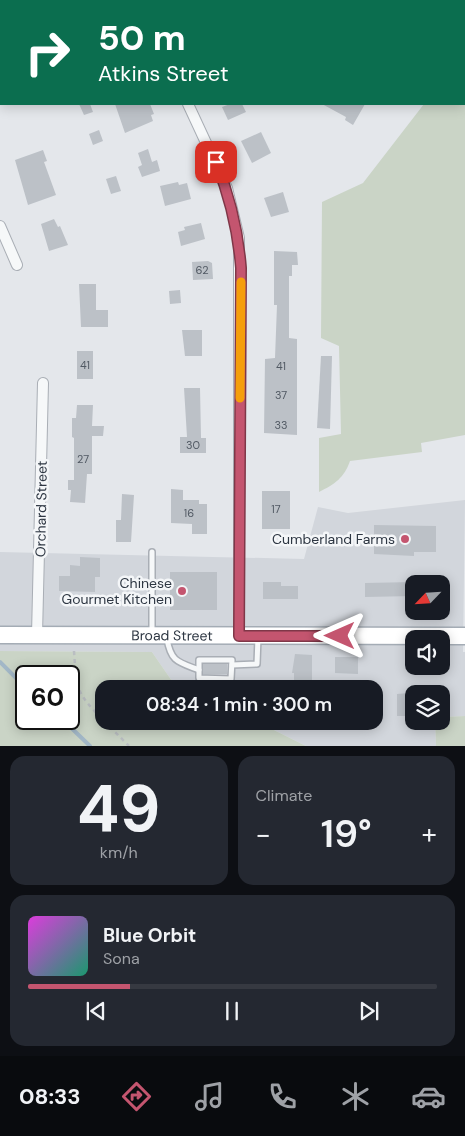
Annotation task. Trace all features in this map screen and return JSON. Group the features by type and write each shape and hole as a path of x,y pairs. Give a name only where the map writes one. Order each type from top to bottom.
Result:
{"main road":[{"name":"Broad Street","path":"0,635 465,636"}],"street":[{"path":"188,105 227,188 239,238 239,636"},
{"path":"0,226 17,265"},
{"name":"Orchard Street","path":"38,635 43,383"}],"lane":[{"path":"152,552 159,636 176,662 199,670"},
{"path":"232,665 257,664 258,636"},
{"path":"199,660 232,660 232,665 231,679 199,678 199,660"}],"path":[{"path":"74,651 79,693 95,711"},
{"path":"113,730 129,746"}],"shaded area":[{"path":"465,500 463,652 465,652 465,716 450,717 450,685 405,685 405,730 435,730 436,746 306,746 274,730 383,730 383,680 171,680 152,652 0,651 0,552 304,559 318,507 348,513"}],"green space":[{"path":"423,105 465,105 465,435 421,443 422,452 350,461 345,472 338,480 319,492 319,438 341,434 339,346 321,338 322,202 363,183"},
{"path":"0,651 152,652 171,680 95,680 95,730 274,730 306,746 0,746"},
{"path":"465,716 465,746 436,746 435,730 450,730 450,717"}],"building":[{"path":"79,105 90,105 93,112 84,115"},
{"path":"115,105 150,105 154,114 151,115 153,121 125,133"},
{"path":"242,105 246,112 228,120 222,107"},
{"path":"324,105 364,105 353,125 345,120 346,117"},
{"path":"99,130 103,141 93,145 89,134"},
{"path":"261,132 271,153 252,163 241,141"},
{"path":"148,149 152,162 157,160 160,171 142,177 138,167 142,165 138,153"},
{"path":"43,150 47,161 44,162 56,195 28,205 15,160"},
{"path":"116,176 121,191 111,194 106,179"},
{"path":"178,182 179,185 187,183 191,199 165,206 160,186"},
{"path":"283,192 289,212 271,217 264,198"},
{"path":"54,219 58,227 60,226 68,245 49,251 41,224"},
{"path":"201,223 205,239 181,246 178,232 185,230 184,227"},
{"path":"274,251 297,252 298,265 292,265 292,276 289,276 289,338 297,339 297,435 264,433 265,359 275,358 277,305 274,305"},
{"path":"208,261 212,263 213,279 193,280 192,262"},
{"path":"79,284 96,284 96,310 108,310 108,327 81,327"},
{"path":"180,290 181,303 170,304 169,291"},
{"path":"182,330 202,330 202,356 185,356"},
{"path":"77,351 93,351 93,379 77,379"},
{"path":"321,356 332,356 330,429 317,428"},
{"path":"184,388 200,388 201,438 206,438 206,453 180,453 180,437 187,437"},
{"path":"77,405 93,405 92,426 104,426 103,436 92,436 92,474 87,474 85,503 70,502 71,490 68,490 68,480 74,480 72,418 76,418"},
{"path":"171,489 183,490 183,500 199,500 199,504 207,504 207,534 192,534 192,524 171,523"},
{"path":"262,491 290,491 290,529 262,529"},
{"path":"122,494 134,495 131,542 116,542 116,520 121,520"},
{"name":"Cumberland Farms","path":"374,525 436,526 436,552 414,552 414,556 374,554"},
{"path":"80,557 100,558 100,577 95,577 95,592 59,591 59,576 70,576 70,565 80,566"},
{"path":"170,572 217,572 217,610 170,610"},
{"path":"263,582 281,582 281,586 298,586 298,599 263,599"},
{"name":"Cumberland Farms","path":"405,582 405,596 365,597 365,583"},
{"path":"295,654 312,655 312,680 294,680 294,673 292,673"},
{"path":"335,657 358,657 358,674 335,673"},
{"path":"203,664 227,664 227,674 203,674"},
{"path":"405,693 405,716 397,716 397,694"}],"waterway":[{"path":"0,662 15,677"},
{"path":"73,730 90,746"}],"slow traffic":[{"path":"240,398 241,282"}],"place":[{"name":"Cumberland Farms","path":"405,539"},
{"name":"Chinese Gourmet Kitchen","path":"182,591"}],"route":[{"path":"216,162 227,188 234,213 239,238 241,268 239,636 340,636"}]}
